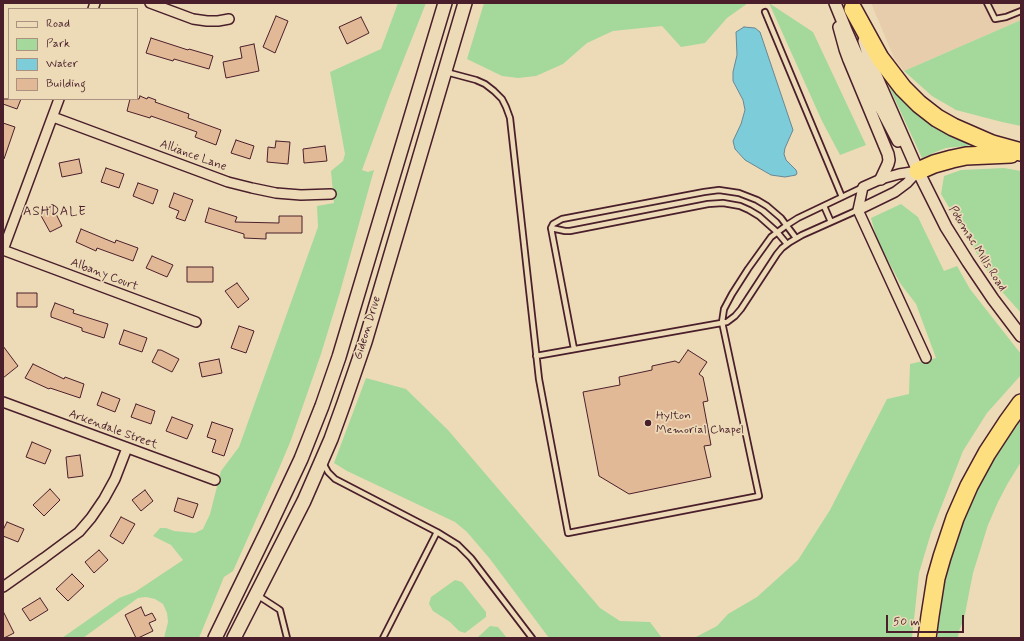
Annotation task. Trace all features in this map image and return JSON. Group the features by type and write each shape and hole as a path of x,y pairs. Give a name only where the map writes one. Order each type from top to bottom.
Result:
{"highway":[{"path":"852,6 880,58 903,88 919,104 953,128 992,144 1021,152"},
{"path":"918,171 934,164 966,156 1021,152"},
{"path":"927,638 936,578 955,518 969,486 987,453 1021,403"}],"main road":[{"name":"Gideon Drive","path":"223,636 301,459 322,406 339,357 444,3"},
{"name":"Gideon Drive","path":"223,636 257,595 304,500 331,439 365,342 465,3"},
{"path":"425,66 444,72"}],"street":[{"path":"150,3 193,19 218,21 228,19"},
{"path":"834,3 844,49 888,154 888,164 881,179"},
{"name":"Potomac Mills Road","path":"834,3 875,97 894,135 918,171"},
{"name":"Potomac Mills Road","path":"852,6 871,64 918,171 946,227 993,299 1021,336"},
{"path":"3,250 59,100"},
{"name":"Alliance Lane","path":"53,117 228,182 276,193 301,195 331,194"},
{"path":"918,171 881,179 863,187 858,210 926,358"},
{"path":"858,210 895,192 907,183 918,171"},
{"name":"Albany Court","path":"3,250 196,322"},
{"name":"Arkendale Street","path":"3,402 215,480"},
{"path":"3,587 79,532 104,499 127,448"}],"lane":[{"path":"987,3 995,19 1006,17 1021,11"},
{"path":"765,12 842,197"},
{"path":"444,72 476,80 485,84 502,99 510,118 539,379 568,533 760,496 722,322 724,309 732,294 766,244 777,232 798,218 863,187"},
{"path":"574,349 551,228 553,224 562,219 719,190 739,193 757,200 767,206 787,225 796,238"},
{"path":"551,228 570,231 708,204 723,203 736,205 750,210 777,232 787,244"},
{"path":"824,206 831,222"},
{"path":"536,356 726,322 735,316 741,309 777,254 787,244 796,238 858,210"},
{"path":"322,460 328,472 332,476 437,532 458,545 471,558 532,638"},
{"path":"383,638 437,532"},
{"path":"257,595 280,610 287,638"}],"shaded area":[{"path":"871,3 1021,3 1021,20 904,71 894,58"}],"green space":[{"path":"398,3 426,3 362,170 368,172 374,170 321,354 291,440 278,471 233,571 224,577 199,638 164,638 168,622 167,613 163,604 155,599 146,597 138,598 83,638 62,638 119,598 135,592 183,560 171,545 153,536 160,528 195,533 203,529 210,514 221,471 239,447 318,227 317,206 334,203 331,171 343,161 345,154 330,72 381,49"},
{"path":"484,3 748,3 727,18 705,43 681,47 662,26 613,31 587,43 563,64 536,76 518,78 502,76 467,59"},
{"path":"769,3 813,32 866,145 840,155 822,121"},
{"path":"1021,20 1021,126 956,110 932,96 904,71"},
{"path":"885,78 912,107 931,122 954,137 975,145 946,148 922,158"},
{"path":"1004,168 1021,171 1021,313 996,285 941,194 944,176 961,170"},
{"path":"901,204 918,217 944,271 957,266 970,289 1021,354 1021,375 987,413 963,451 931,533 919,573 912,638 694,638 717,626 728,614 757,597 798,560 830,510 887,399 909,394 910,364 936,358 916,304 900,283 877,240 871,218"},
{"path":"366,378 406,389 448,430 600,608 620,621 650,622 662,638 549,638 490,559 467,532 455,522 347,471 334,463"},
{"path":"1021,419 1021,462 998,502 988,525 973,573 964,619 958,638 938,638 938,620 943,590 959,531 985,475"},
{"path":"455,580 462,582 486,612 486,617 465,633 459,631 450,622 433,611 429,604 431,597"},
{"path":"490,626 498,627 507,638 477,638"}],"water":[{"path":"744,27 755,28 760,32 793,130 784,154 786,160 796,170 796,175 785,177 771,175 745,160 735,149 733,141 741,124 745,110 743,100 733,81 733,72 737,55 736,32"}],"building":[{"path":"276,16 288,21 275,53 263,47"},
{"path":"361,17 369,33 347,44 339,27"},
{"path":"151,38 188,50 189,49 213,56 209,69 146,53"},
{"path":"254,44 259,71 226,78 223,62 242,58 240,47"},
{"path":"140,96 147,99 148,97 156,100 155,102 189,114 188,118 221,130 216,145 195,137 197,132 151,116 150,118 127,111 130,100 139,99"},
{"path":"3,99 21,100 17,109 3,104"},
{"path":"3,123 15,127 4,159 3,158"},
{"path":"236,140 254,146 250,159 231,153"},
{"path":"276,141 290,142 288,164 267,162 268,147 275,148"},
{"path":"325,146 327,161 304,163 303,149"},
{"path":"79,159 82,173 62,177 59,163"},
{"path":"106,168 124,174 119,188 101,182"},
{"path":"138,183 158,190 153,204 133,196"},
{"path":"174,193 193,200 185,221 176,218 179,211 169,207"},
{"path":"52,206 62,226 50,232 39,212"},
{"path":"209,208 237,217 235,222 279,223 279,216 302,216 302,233 266,233 266,239 244,238 244,234 205,222"},
{"path":"81,229 115,243 116,240 138,248 133,261 97,248 96,251 76,242"},
{"path":"152,256 173,265 167,277 146,268"},
{"path":"187,267 213,267 213,282 187,282"},
{"path":"237,283 249,299 238,308 225,291"},
{"path":"17,293 37,293 37,307 17,307"},
{"path":"55,303 74,310 73,313 108,324 104,338 82,331 82,328 51,317"},
{"path":"239,326 254,331 246,353 231,348"},
{"path":"124,330 147,338 142,352 119,344"},
{"path":"3,346 18,366 3,378"},
{"path":"158,350 179,359 172,372 152,362"},
{"name":"Hylton Memorial Chapel","path":"688,350 707,362 699,374 703,377 708,401 703,402 711,445 704,446 711,477 629,494 599,476 583,392 620,385 619,377 652,370 652,366 675,361 679,363"},
{"path":"219,359 222,373 202,377 199,363"},
{"path":"33,364 64,379 65,377 84,384 80,398 50,388 49,389 25,378"},
{"path":"102,392 120,399 115,412 97,405"},
{"path":"136,404 155,411 151,424 131,417"},
{"path":"172,417 193,425 187,439 166,431"},
{"path":"212,422 233,429 224,456 212,452 216,440 207,437"},
{"path":"32,442 51,450 45,464 26,457"},
{"path":"80,455 83,476 68,478 66,457"},
{"path":"50,489 60,500 44,516 33,505"},
{"path":"145,490 153,501 141,511 132,500"},
{"path":"178,498 198,504 193,518 174,511"},
{"path":"121,517 135,524 123,544 110,536"},
{"path":"7,522 24,529 18,542 3,536 3,530"},
{"path":"99,550 108,560 94,573 85,562"},
{"path":"72,574 84,586 68,601 56,589"},
{"path":"40,598 48,610 30,621 22,609"},
{"path":"141,607 145,616 152,613 156,620 149,623 153,631 136,638 125,615"},
{"path":"3,611 14,633 4,638 3,638"}],"place":[{"name":"Hylton Memorial Chapel","path":"648,423"}],"district":[{"name":"ASHDALE","path":"55,212"}]}
